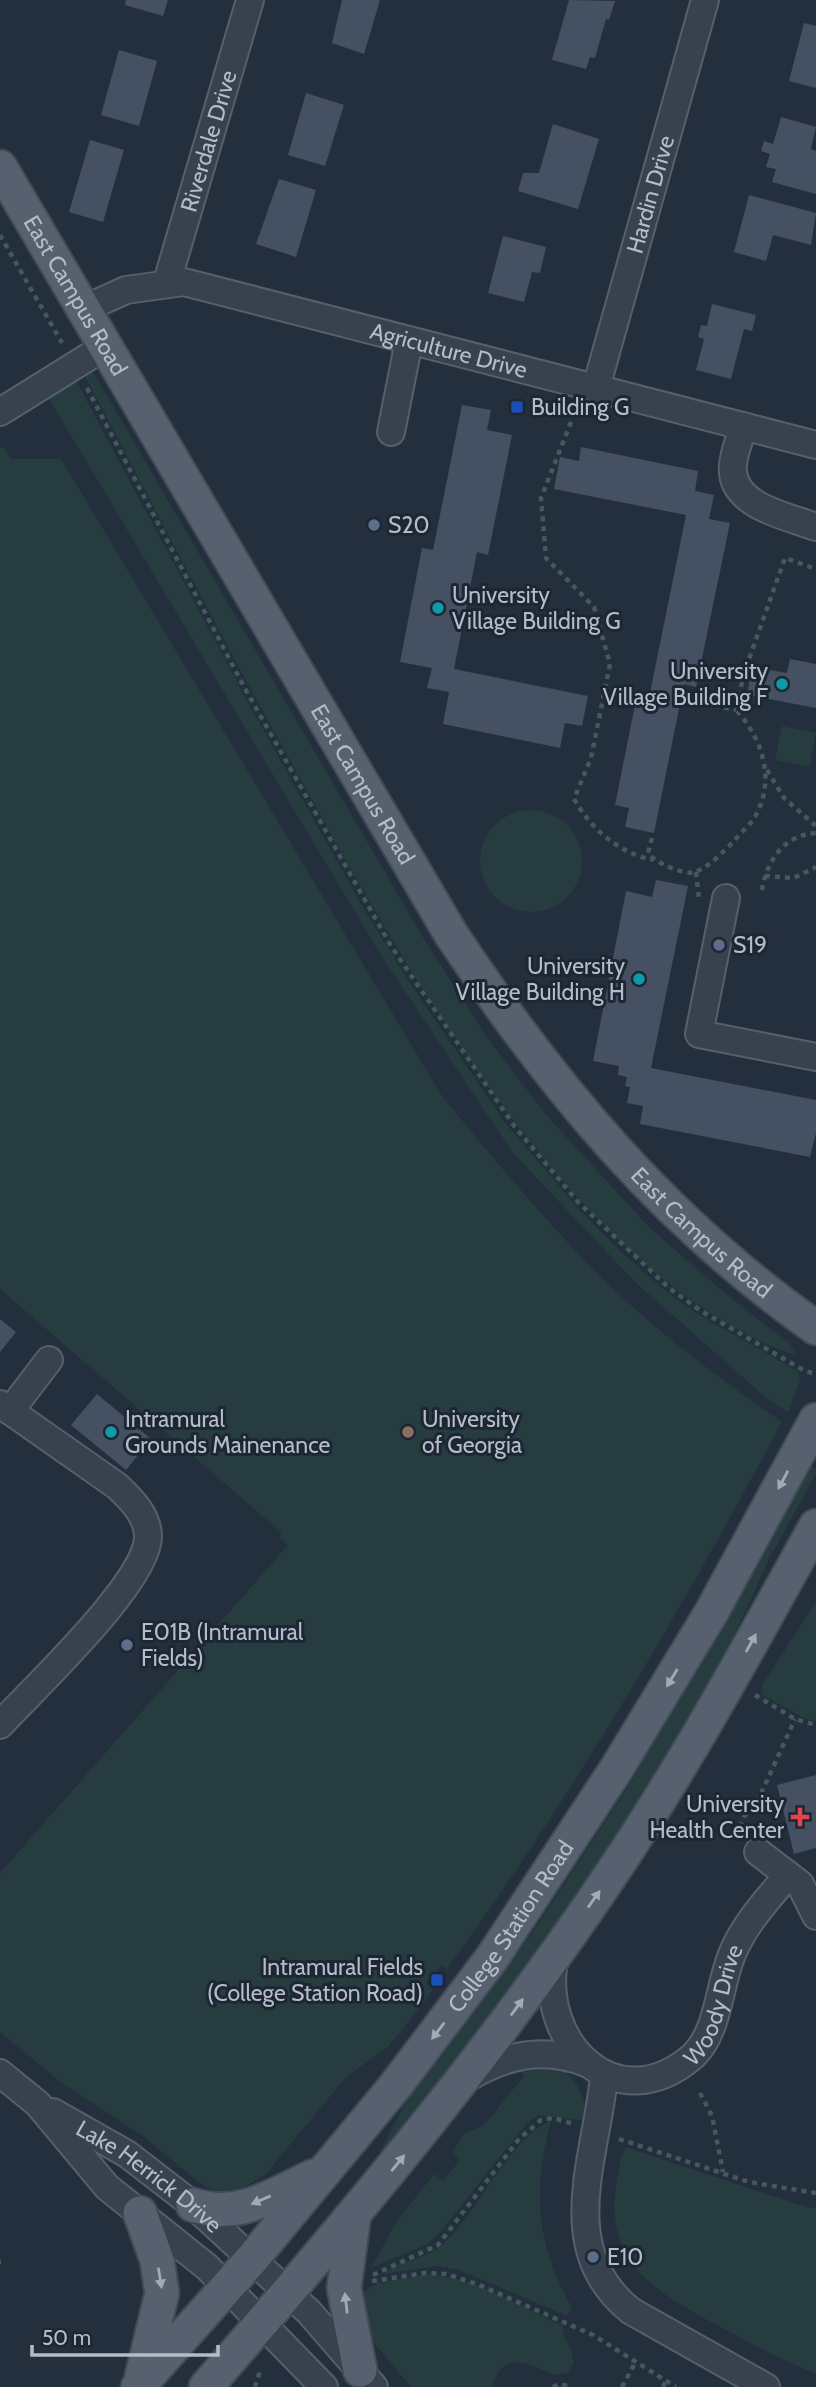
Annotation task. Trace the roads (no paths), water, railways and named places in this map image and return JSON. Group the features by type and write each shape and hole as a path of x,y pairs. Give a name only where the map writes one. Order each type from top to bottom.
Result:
{"main road":[{"name":"East Campus Road","path":"0,167 452,934 498,1005 591,1126 653,1192 730,1261 816,1328"},
{"name":"College Station Road","path":"139,2386 252,2259 396,2085 492,1958 617,1768 711,1613 816,1420"},
{"path":"206,2387 354,2215 462,2082 555,1955 627,1851 742,1659 816,1526"},
{"path":"193,2205 214,2212 241,2208 323,2172"},
{"path":"139,2386 162,2293 157,2260 140,2213"},
{"path":"354,2215 344,2288 367,2378"}],"street":[{"name":"Riverdale Drive","path":"167,282 250,0"},
{"name":"Hardin Drive","path":"596,388 705,0"},
{"name":"Agriculture Drive","path":"84,309 126,290 167,282 184,282 816,445"},
{"path":"391,432 409,341"},
{"path":"0,412 106,346"},
{"path":"743,426 733,463 738,488 758,505 816,527"},
{"path":"726,898 699,1034 816,1057"},
{"path":"0,1725 125,1589 146,1554 148,1535 133,1501 117,1486 5,1407 49,1360"},
{"path":"758,1852 788,1875 808,1895 816,1916"},
{"name":"Woody Drive","path":"462,2082 504,2060 526,2054 552,2053 595,2070 651,2078 677,2068 695,2054 709,2033 732,1955 746,1924 788,1875"},
{"path":"555,1955 551,1973 552,2005 563,2032 595,2070 584,2198 588,2240 604,2281 616,2299 631,2311 766,2387"},
{"name":"Lake Herrick Drive","path":"0,2073 38,2104 127,2154 193,2205 288,2293 367,2378"},
{"name":"Lake Herrick Drive","path":"38,2104 107,2187 227,2286 324,2387"}],"place":[{"name":"Building G","path":"517,407"},
{"name":"S20","path":"374,525"},
{"name":"University Village Building G","path":"438,608"},
{"name":"University Village Building F","path":"782,684"},
{"name":"S19","path":"719,945"},
{"name":"University Village Building H","path":"639,979"},
{"name":"Intramural Grounds Mainenance","path":"111,1432"},
{"name":"University of Georgia","path":"408,1432"},
{"name":"E01B (Intramural Fields)","path":"127,1645"},
{"name":"University Health Center","path":"800,1817"},
{"name":"Intramural Fields (College Station Road)","path":"437,1980"},
{"name":"E10","path":"593,2257"}]}
